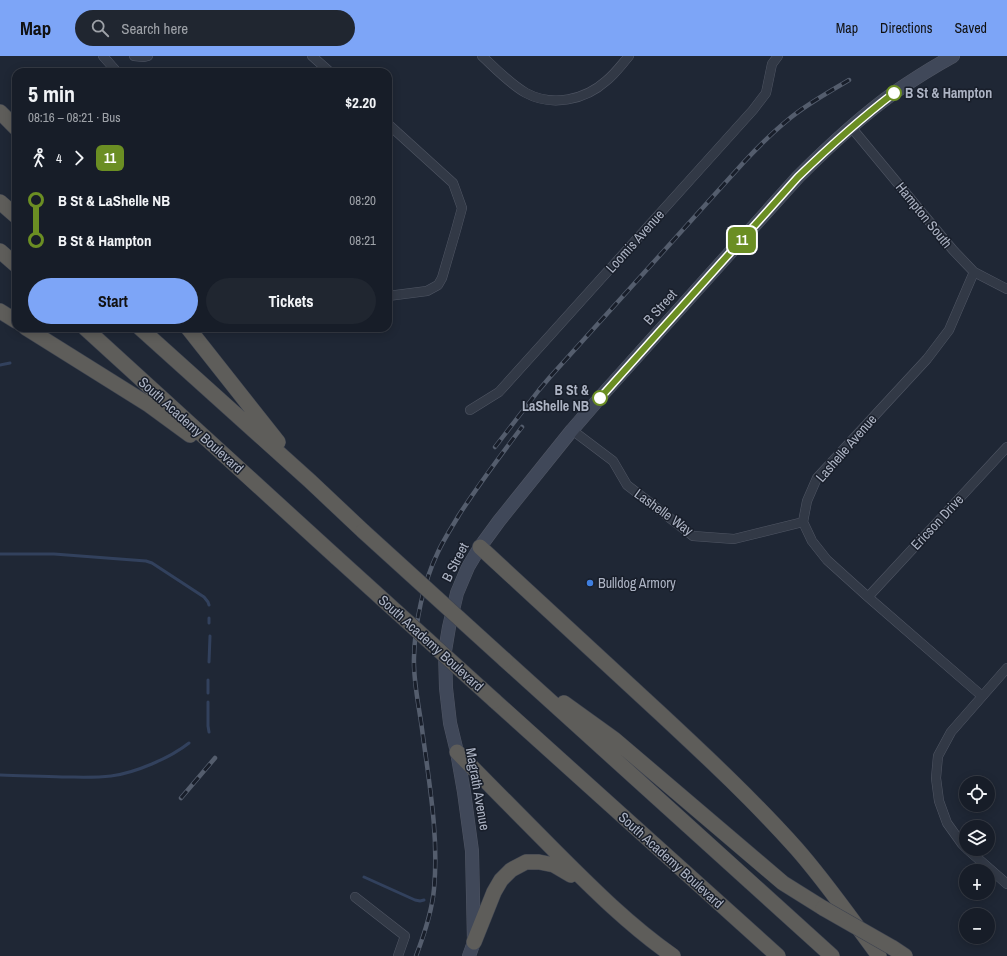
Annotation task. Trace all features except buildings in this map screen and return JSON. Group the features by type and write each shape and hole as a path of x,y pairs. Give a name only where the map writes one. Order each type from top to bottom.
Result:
{"highway":[{"path":"0,112 12,124"},
{"path":"0,202 12,212"},
{"path":"0,251 12,262"},
{"path":"0,311 12,319"},
{"path":"32,332 149,405 249,477"},
{"name":"South Academy Boulevard","path":"89,332 778,956"},
{"path":"144,332 832,956"},
{"path":"191,332 310,481"},
{"path":"480,547 637,691 761,811 797,849 838,900 879,956"},
{"path":"505,660 614,739 783,883 899,952"},
{"path":"457,752 596,892 624,918 673,956"},
{"path":"472,949 494,892 501,880 511,870 526,862 539,862 554,865 596,892"}],"main road":[{"name":"B Street","path":"449,628 457,593 468,567 480,547 498,521 604,393 798,177 825,150 851,127 896,92 953,56"},
{"name":"Magrath Avenue","path":"449,628 445,651 446,688 450,723 457,752 472,851 472,949"}],"street":[{"path":"134,56 148,56"},
{"path":"312,56 326,68"},
{"path":"482,56 515,86 527,94 540,98 567,100 597,89 607,81 629,56"},
{"name":"Loomis Avenue","path":"470,410 499,392 753,110 766,93 772,64 778,56"},
{"path":"108,58 115,68"},
{"name":"Hampton South","path":"851,127 953,250 974,272 1007,289"},
{"path":"392,128 453,184 462,208 442,278 438,285 427,291 392,295"},
{"name":"Lashelle Avenue","path":"803,522 807,500 817,478 928,359 949,330 974,272"},
{"name":"Lashelle Way","path":"572,430 613,461 627,485 693,536 734,539 803,522"},
{"name":"Ericson Drive","path":"868,597 1007,447"},
{"path":"803,522 812,541 827,560 982,696"},
{"path":"959,840 947,823 939,801 936,778 938,756 951,732 1007,668"},
{"path":"976,856 1007,884"},
{"path":"355,897 405,936 398,956"}],"waterway":[{"path":"0,365 10,363"},
{"path":"0,554 54,554 146,561 152,563 204,597 209,605"},
{"path":"209,618 209,623"},
{"path":"209,662 210,636"},
{"path":"208,680 208,693"},
{"path":"208,702 209,732"},
{"path":"0,775 80,777 111,776 131,772 152,764 181,749 189,743"},
{"path":"364,877 415,900 424,900"}],"railway":[{"path":"495,447 550,377 744,162 777,129 796,114 818,98 849,80"},
{"path":"416,956 430,915 435,869 434,829 428,769 414,675 414,657 418,617 428,577 440,547 474,492 522,427"},
{"path":"181,798 215,758"}],"bus line":[{"name":"11","path":"600,398 798,177 851,127 894,93"}],"place":[{"name":"B St & Hampton","path":"894,93"},
{"name":"B St & LaShelle NB","path":"600,398"},
{"name":"Bulldog Armory","path":"590,583"}]}
